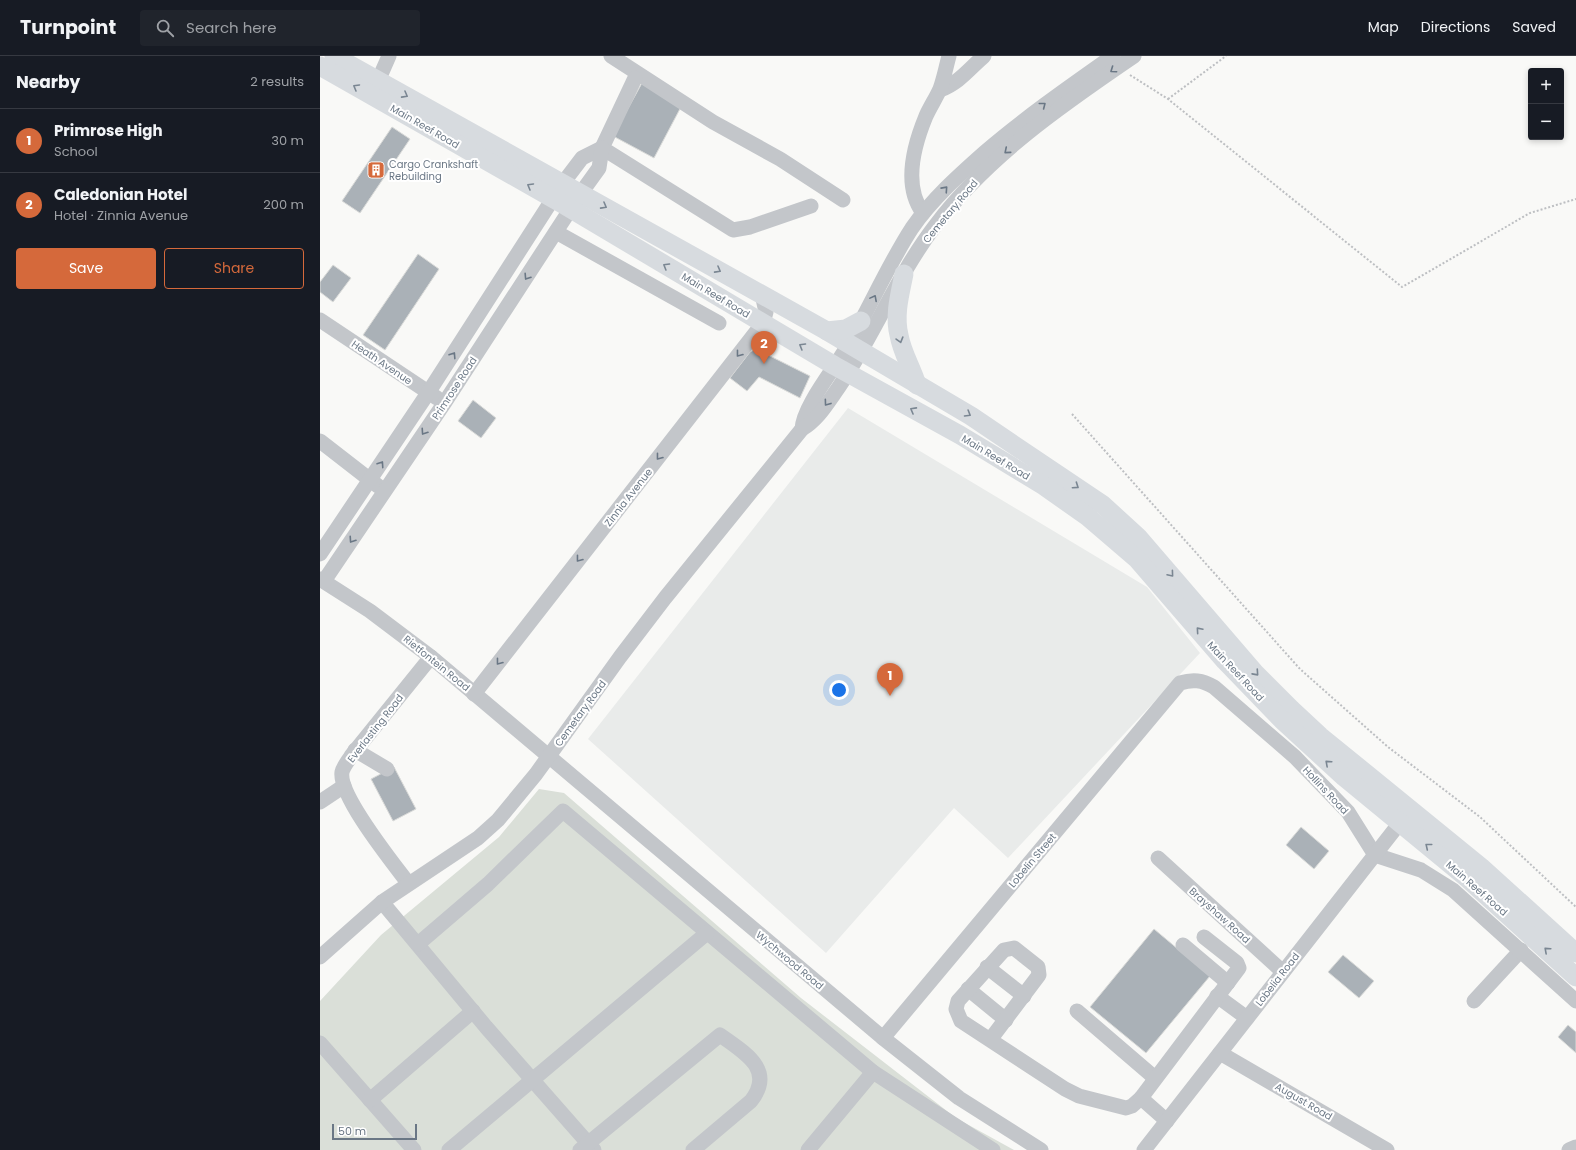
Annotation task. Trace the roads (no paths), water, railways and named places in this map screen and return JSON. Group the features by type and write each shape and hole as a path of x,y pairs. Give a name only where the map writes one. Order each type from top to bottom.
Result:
{"main road":[{"name":"Main Reef Road","path":"334,56 379,87 553,199 842,370 939,424 1044,486 1111,535 1137,559 1225,661 1282,720 1344,777 1468,879 1576,976"},
{"name":"Main Reef Road","path":"320,66 379,87 563,183 762,294 971,416 1103,505 1138,537 1255,673 1291,709 1326,740 1411,808 1481,867 1576,953"},
{"path":"904,274 898,302 898,335 917,385"},
{"path":"827,331 846,329 861,321"},
{"path":"939,424 951,404"}],"street":[{"path":"379,87 389,56"},
{"path":"611,56 713,122 780,159 843,200"},
{"path":"923,214 918,206 913,192 914,165 918,138 926,115 940,90 949,56"},
{"path":"940,90 961,79 984,56"},
{"name":"Cemetary Road","path":"855,348 861,321 902,246 923,214 949,184 1010,131 1050,99 1113,56"},
{"name":"Cemetary Road","path":"320,957 382,902 486,832 514,801 661,604 802,429 804,416 842,370 935,226 981,174 1027,134 1104,76 1134,56"},
{"name":"Primrose Road","path":"322,580 385,491 445,402 581,193 599,168 602,148 635,78"},
{"path":"602,148 733,230 750,227 811,206"},
{"name":"Primrose Road","path":"320,554 428,393 563,183 582,158 602,148"},
{"path":"556,232 719,323"},
{"path":"527,240 543,252"},
{"path":"762,294 766,312 763,323"},
{"name":"Heath Avenue","path":"320,320 428,393 445,402"},
{"name":"Zinnia Avenue","path":"474,694 763,323"},
{"path":"320,441 385,491"},
{"name":"Rietfontein Road","path":"322,580 370,611 431,657 548,756"},
{"name":"Everlasting Road","path":"408,884 356,810 344,786 342,772 355,750 431,657"},
{"name":"Hollins Road","path":"1180,683 1190,680 1205,682 1231,700 1295,757 1348,812 1374,855"},
{"name":"Lobelin Street","path":"883,1038 1180,683"},
{"path":"355,750 387,769"},
{"name":"Wychwood Road","path":"548,756 883,1038 959,1098 1041,1150"},
{"path":"320,802 344,786"},
{"name":"Lobelia Road","path":"1144,1150 1411,808"},
{"path":"418,944 488,884 563,811 873,1072 993,1150"},
{"path":"1374,855 1421,870 1453,890 1576,1001"},
{"name":"Brayshaw Road","path":"1158,858 1283,972"},
{"path":"382,902 532,1079 587,1148 720,1035 749,1057 758,1070 761,1082 758,1092 751,1101 693,1150"},
{"path":"449,1150 707,933"},
{"path":"990,1040 1037,980 1040,971 1038,967 1014,948 1004,950 987,967 958,1001 956,1009 958,1016 962,1021 990,1040 1078,1096 1126,1108 1132,1106 1141,1098 1239,968 1237,963 1204,937"},
{"path":"1183,945 1228,983"},
{"path":"1474,1001 1521,950"},
{"path":"987,967 1024,996"},
{"path":"968,989 1006,1020"},
{"path":"1217,996 1247,1018"},
{"path":"370,1100 473,1011"},
{"path":"1076,1011 1155,1078"},
{"path":"320,1043 414,1150"},
{"name":"August Road","path":"1220,1053 1387,1150"},
{"path":"808,1150 873,1072"},
{"path":"1141,1098 1167,1120"},
{"path":"1570,1150 1576,1147"}],"place":[{"name":"Cargo Crankshaft Rebuilding","path":"376,170"},
{"name":"Caledonian Hotel","path":"764,364"},
{"name":"Primrose High","path":"890,696"}]}
